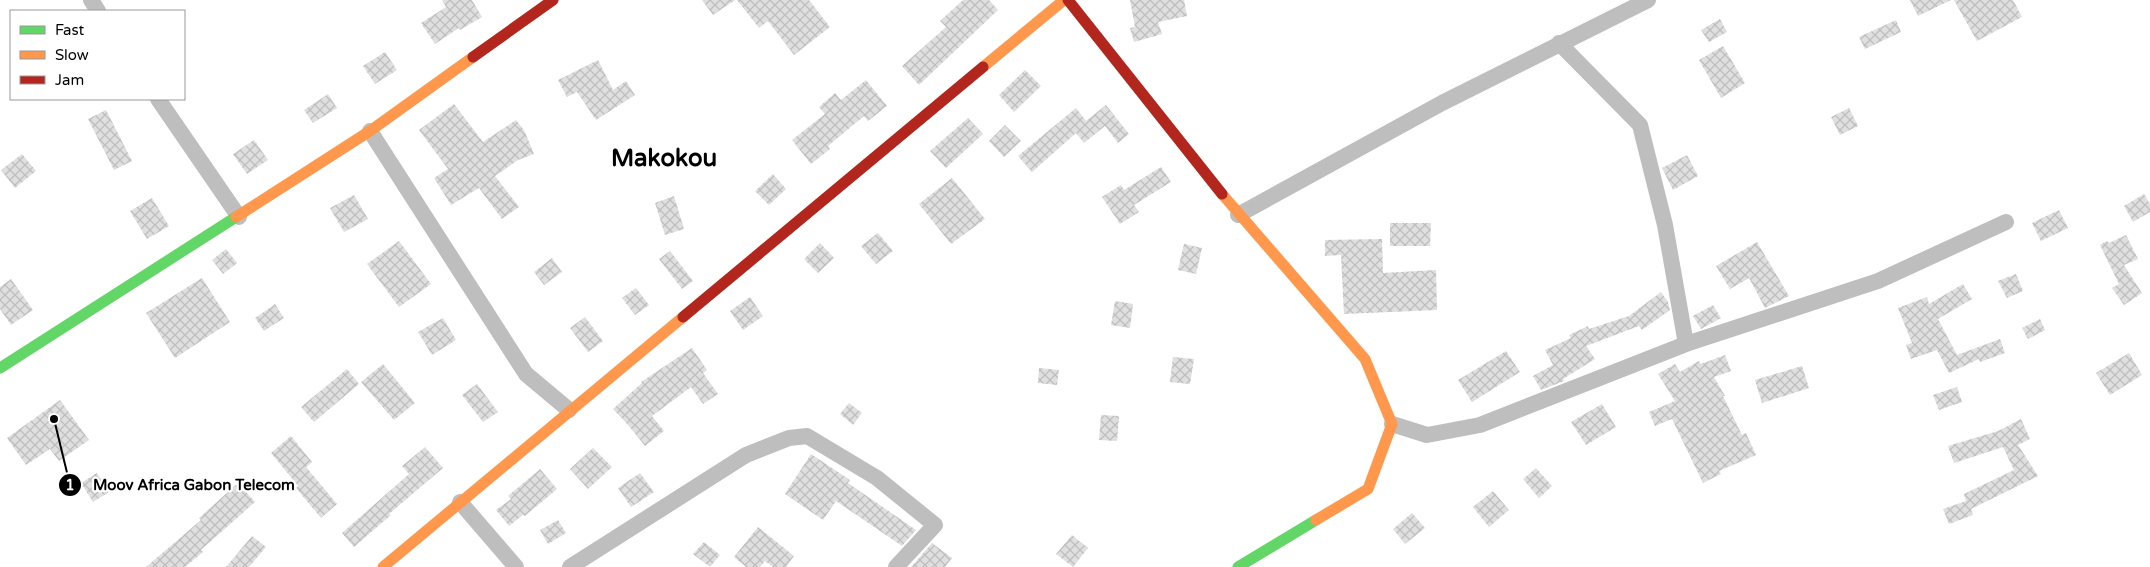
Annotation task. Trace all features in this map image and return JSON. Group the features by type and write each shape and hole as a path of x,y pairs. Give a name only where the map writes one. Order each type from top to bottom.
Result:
{"street":[{"path":"383,567 569,410 1066,0 1238,215 1365,359 1392,424 1368,489 1238,567"},
{"path":"1238,215 1442,102 1648,0"},
{"path":"0,368 370,131 549,1"},
{"path":"1559,43 1640,125 1665,225 1686,344"},
{"path":"159,100 240,216"},
{"path":"370,131 526,374 569,410"},
{"path":"1392,424 1427,435 1480,425 1686,344 1878,281 2006,222"},
{"path":"570,567 746,456 798,436 807,436 877,478 935,525 896,567"},
{"path":"460,502 516,567"}],"building":[{"path":"442,0 472,0 482,17 460,30 459,28 435,44 421,23 446,7"},
{"path":"702,0 735,0 713,15"},
{"path":"737,0 809,0 830,27 794,55 768,21 759,28"},
{"path":"963,0 989,0 998,10 919,85 902,66 946,27 940,21"},
{"path":"1130,0 1184,0 1187,16 1158,22 1162,34 1134,42 1130,28 1135,27"},
{"path":"1910,0 1951,0 1918,16"},
{"path":"1954,0 2013,0 2022,17 1977,41"},
{"path":"1720,19 1727,32 1709,42 1701,30"},
{"path":"1896,20 1901,32 1865,49 1859,37"},
{"path":"1723,46 1745,83 1721,98 1699,60"},
{"path":"385,52 397,70 375,84 363,66"},
{"path":"598,60 613,90 626,81 635,95 596,120 577,92 567,97 558,80"},
{"path":"1025,70 1041,86 1014,112 999,95"},
{"path":"866,80 887,106 868,121 864,116 828,146 830,149 811,164 792,140 825,114 819,107 835,93 841,100"},
{"path":"328,94 337,108 313,123 304,110"},
{"path":"454,104 483,142 516,120 524,130 534,154 518,160 495,176 519,207 502,219 479,188 451,205 434,178 448,169 419,130"},
{"path":"1106,105 1129,134 1118,143 1105,126 1084,143 1076,133 1032,172 1018,156 1076,108 1086,121"},
{"path":"1849,108 1858,126 1840,135 1831,117"},
{"path":"106,110 132,161 114,170 88,119"},
{"path":"968,118 983,134 946,168 930,151"},
{"path":"1005,125 1021,141 1004,157 989,141"},
{"path":"254,140 268,160 247,174 233,154"},
{"path":"22,154 36,171 15,188 1,170"},
{"path":"1687,155 1698,176 1673,190 1662,168"},
{"path":"1161,167 1171,182 1134,205 1139,212 1120,224 1102,197 1121,185 1124,190"},
{"path":"773,174 786,189 769,205 755,191"},
{"path":"952,178 985,219 951,244 919,204"},
{"path":"2144,194 2150,204 2150,212 2133,222 2124,206"},
{"path":"354,195 368,219 344,232 330,208"},
{"path":"674,196 684,229 665,235 655,203"},
{"path":"152,198 169,226 147,239 130,211"},
{"path":"2059,210 2068,228 2041,241 2032,223"},
{"path":"1390,223 1431,223 1430,246 1390,246"},
{"path":"878,233 893,251 876,264 861,246"},
{"path":"2126,235 2138,259 2124,265 2142,293 2124,305 2112,288 2119,284 2100,245"},
{"path":"1382,239 1383,273 1436,270 1437,310 1344,314 1341,255 1325,256 1325,240"},
{"path":"399,241 431,284 399,307 367,264"},
{"path":"1757,242 1789,296 1765,308 1749,278 1730,289 1716,266"},
{"path":"820,243 834,258 818,273 804,259"},
{"path":"1184,244 1202,248 1196,274 1178,270"},
{"path":"226,249 237,263 223,274 212,260"},
{"path":"670,251 693,281 682,289 659,259"},
{"path":"552,258 562,272 544,285 534,272"},
{"path":"2016,274 2023,291 2007,298 1998,281"},
{"path":"202,278 230,322 175,358 146,313"},
{"path":"11,279 33,310 11,325 0,309 0,287"},
{"path":"1963,284 1972,299 1938,319 1957,355 2000,339 2005,353 1980,362 1979,359 1949,373 1937,350 1911,359 1906,345 1912,343 1898,308 1927,297 1929,304"},
{"path":"636,288 649,305 635,315 622,298"},
{"path":"1661,292 1668,302 1670,310 1642,330 1639,326 1586,346 1595,359 1563,379 1564,381 1541,390 1533,376 1553,365 1545,350 1571,338 1569,335 1588,326 1589,329 1629,316"},
{"path":"750,297 763,316 743,330 730,311"},
{"path":"1115,301 1133,304 1130,328 1111,325"},
{"path":"275,304 284,318 264,331 255,318"},
{"path":"1713,305 1721,318 1701,329 1693,316"},
{"path":"585,317 603,341 588,352 570,328"},
{"path":"443,318 456,340 432,355 418,332"},
{"path":"2040,319 2045,330 2028,339 2022,328"},
{"path":"692,348 707,370 703,373 718,394 703,404 691,387 652,416 664,431 645,446 613,409 641,382"},
{"path":"1506,351 1520,372 1472,402 1458,380"},
{"path":"2129,353 2142,375 2110,395 2096,373"},
{"path":"1725,355 1731,371 1714,377 1725,396 1723,396 1742,435 1746,433 1756,455 1719,471 1721,474 1703,483 1672,419 1655,426 1649,412 1675,401 1658,374 1675,364 1680,372 1699,361 1701,364"},
{"path":"1173,357 1194,359 1190,384 1170,382"},
{"path":"383,364 415,403 394,420 361,382"},
{"path":"1802,366 1809,388 1762,403 1755,380"},
{"path":"1039,368 1059,370 1057,385 1038,383"},
{"path":"347,369 359,384 314,422 301,407"},
{"path":"477,384 498,412 483,422 462,395"},
{"path":"1957,387 1962,402 1939,410 1933,395"},
{"path":"60,400 89,440 59,461 50,449 26,465 7,438"},
{"path":"849,403 862,413 853,425 840,414"},
{"path":"1602,404 1616,427 1586,445 1571,422"},
{"path":"1101,415 1119,416 1117,441 1099,440"},
{"path":"2021,419 2030,439 2018,445 2038,476 1971,509 1973,515 1949,524 1943,509 1966,501 1964,494 2014,470 2003,447 1954,463 1948,446 1998,431"},
{"path":"291,436 312,462 306,467 337,504 321,518 296,488 298,486 271,453"},
{"path":"425,447 443,468 354,547 342,533 409,474 402,466"},
{"path":"593,448 612,467 588,489 570,469"},
{"path":"811,454 850,480 848,483 916,530 902,546 836,501 823,520 785,494"},
{"path":"1536,468 1552,486 1539,498 1523,479"},
{"path":"540,469 557,489 525,516 523,515 509,526 496,510 511,499 508,496"},
{"path":"97,473 109,492 93,502 81,483"},
{"path":"640,473 654,492 631,507 618,488"},
{"path":"238,483 255,502 201,550 203,552 185,567 146,567 201,520 199,518"},
{"path":"1493,491 1509,510 1489,527 1473,507"},
{"path":"1412,513 1425,528 1405,544 1393,529"},
{"path":"558,520 566,533 548,544 540,530"},
{"path":"758,527 794,556 786,567 773,567 765,561 760,567 746,567 734,557"},
{"path":"1072,535 1088,548 1073,567 1056,554"},
{"path":"252,536 266,547 249,567 226,567"},
{"path":"704,542 720,555 710,567 693,554"},
{"path":"932,543 952,558 945,567 911,567"}],"traffic: fast":[{"path":"0,368 236,217"},
{"path":"1238,567 1316,520"}],"traffic: slow":[{"path":"983,67 1064,0"},
{"path":"236,217 370,131 473,57"},
{"path":"1222,194 1365,359 1392,424 1368,489 1316,520"},
{"path":"383,567 683,317"}],"traffic: jam":[{"path":"473,57 553,0"},
{"path":"1068,0 1222,194"},
{"path":"683,317 983,67"}],"place":[{"name":"Moov Africa Gabon Telecom","path":"54,419"}],"district":[{"name":"Makokou","path":"664,158"}]}
